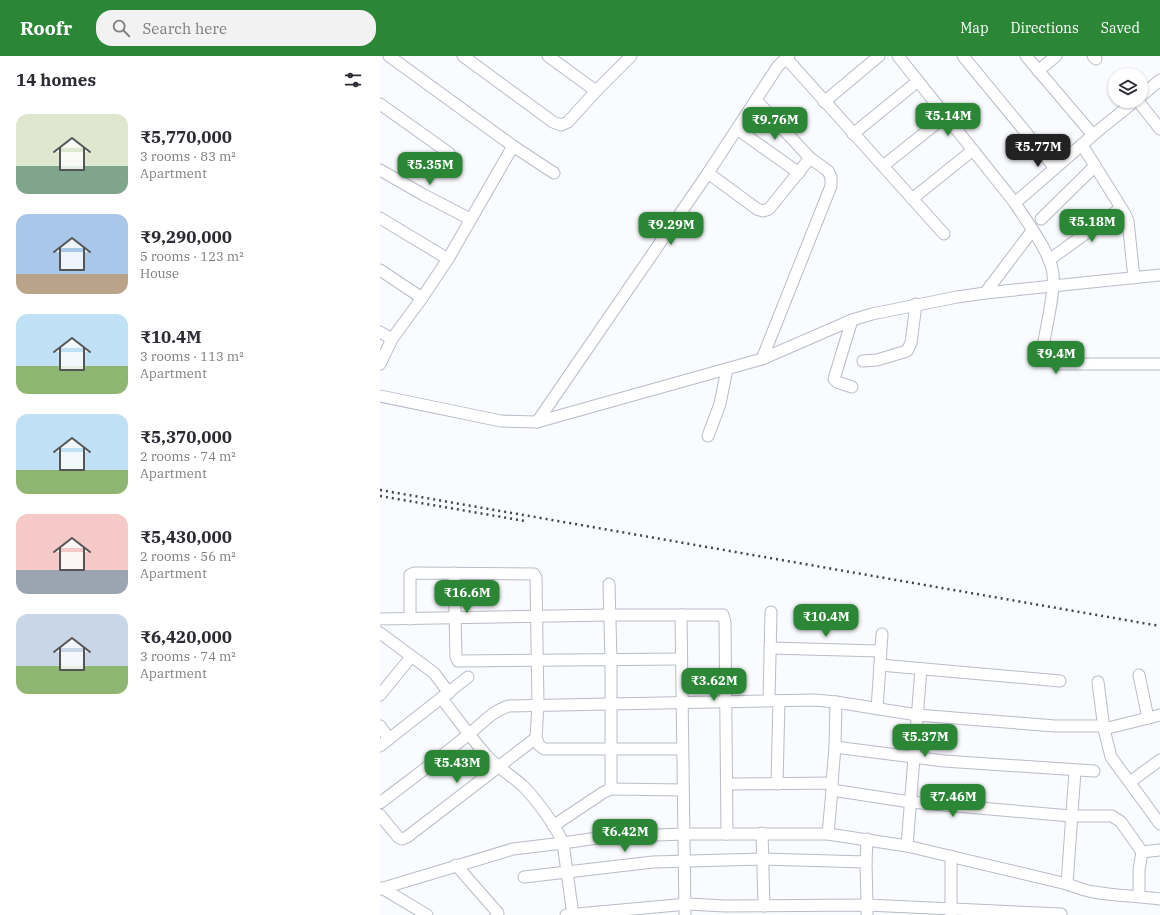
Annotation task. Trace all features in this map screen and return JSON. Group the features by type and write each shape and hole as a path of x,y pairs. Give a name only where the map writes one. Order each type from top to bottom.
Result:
{"street":[{"path":"389,56 513,146 554,173"},
{"path":"463,56 557,124 565,124 568,122 630,56"},
{"path":"548,56 596,91"},
{"path":"824,102 879,56"},
{"path":"898,56 1015,203 1049,260 1053,273 1053,286 1043,347 1044,355 1048,360 1059,364 1160,364"},
{"path":"963,56 1055,168"},
{"path":"1026,56 1093,135"},
{"path":"1038,71 1056,56"},
{"path":"537,422 708,173 778,66 787,57 824,102 944,234"},
{"path":"1148,90 1160,80"},
{"path":"853,134 918,81"},
{"path":"756,100 810,158 828,171 831,177 831,186 762,359"},
{"path":"380,104 449,153"},
{"path":"1015,203 1093,135 1127,108"},
{"path":"1142,108 1160,129"},
{"path":"883,166 946,116"},
{"path":"737,129 798,172"},
{"path":"1082,145 1128,221 1134,278"},
{"path":"380,364 392,339 448,259 513,146"},
{"path":"912,199 973,150"},
{"path":"708,173 757,209 763,211 769,209 810,158"},
{"path":"1041,219 1095,166"},
{"path":"380,170 470,219"},
{"path":"1049,260 1121,208"},
{"path":"380,218 448,259"},
{"path":"985,293 1032,231"},
{"path":"380,270 422,298"},
{"path":"380,396 501,421 537,422 762,359 852,320 872,314 916,304 985,293 1160,276"},
{"path":"864,361 877,360 907,351 911,343 916,304"},
{"path":"852,320 834,379 837,382 852,387"},
{"path":"380,332 392,339"},
{"path":"708,436 720,404 727,369"},
{"path":"410,619 410,577 412,573 534,574 536,578 538,661 536,738 539,745 544,749 682,749"},
{"path":"454,573 456,657 458,661 681,659"},
{"path":"609,584 611,660 611,789"},
{"path":"771,612 770,648 774,701 777,784"},
{"path":"380,619 610,615 723,615 725,622 725,702 728,784 727,834"},
{"path":"681,615 685,910"},
{"path":"380,633 434,673 445,696 469,734 498,767 533,797 553,826 563,844 571,915 685,910 725,910 764,906 867,910 1061,914"},
{"path":"877,709 882,634"},
{"path":"770,648 880,651"},
{"path":"380,695 411,657"},
{"path":"880,665 1060,681"},
{"path":"907,846 921,669"},
{"path":"1139,675 1148,718"},
{"path":"380,726 384,742 468,677"},
{"path":"1098,682 1104,727 1111,757 1160,824"},
{"path":"380,803 502,707 516,705 815,700 917,715 1055,726 1104,727 1160,715"},
{"path":"828,834 835,748 836,702"},
{"path":"380,814 395,834 402,839 536,738"},
{"path":"835,748 944,761 1075,771 1094,771"},
{"path":"1130,782 1160,760"},
{"path":"1067,884 1075,771"},
{"path":"728,784 777,784 832,787 910,802 1071,816 1112,816 1117,819 1142,852 1140,863 1139,896"},
{"path":"553,826 604,792 611,789 683,790"},
{"path":"762,833 764,906"},
{"path":"381,889 456,865 513,849 563,844 604,837 762,833 828,834 867,839 950,856 1067,884 1092,892 1160,899"},
{"path":"867,839 867,910"},
{"path":"1142,852 1160,850"},
{"path":"950,856 951,912"},
{"path":"524,877 653,862 684,860 763,859 866,862"},
{"path":"456,865 498,914"},
{"path":"381,889 427,915"}],"railway":[{"path":"380,490 1160,626"},
{"path":"380,496 525,521"}]}
